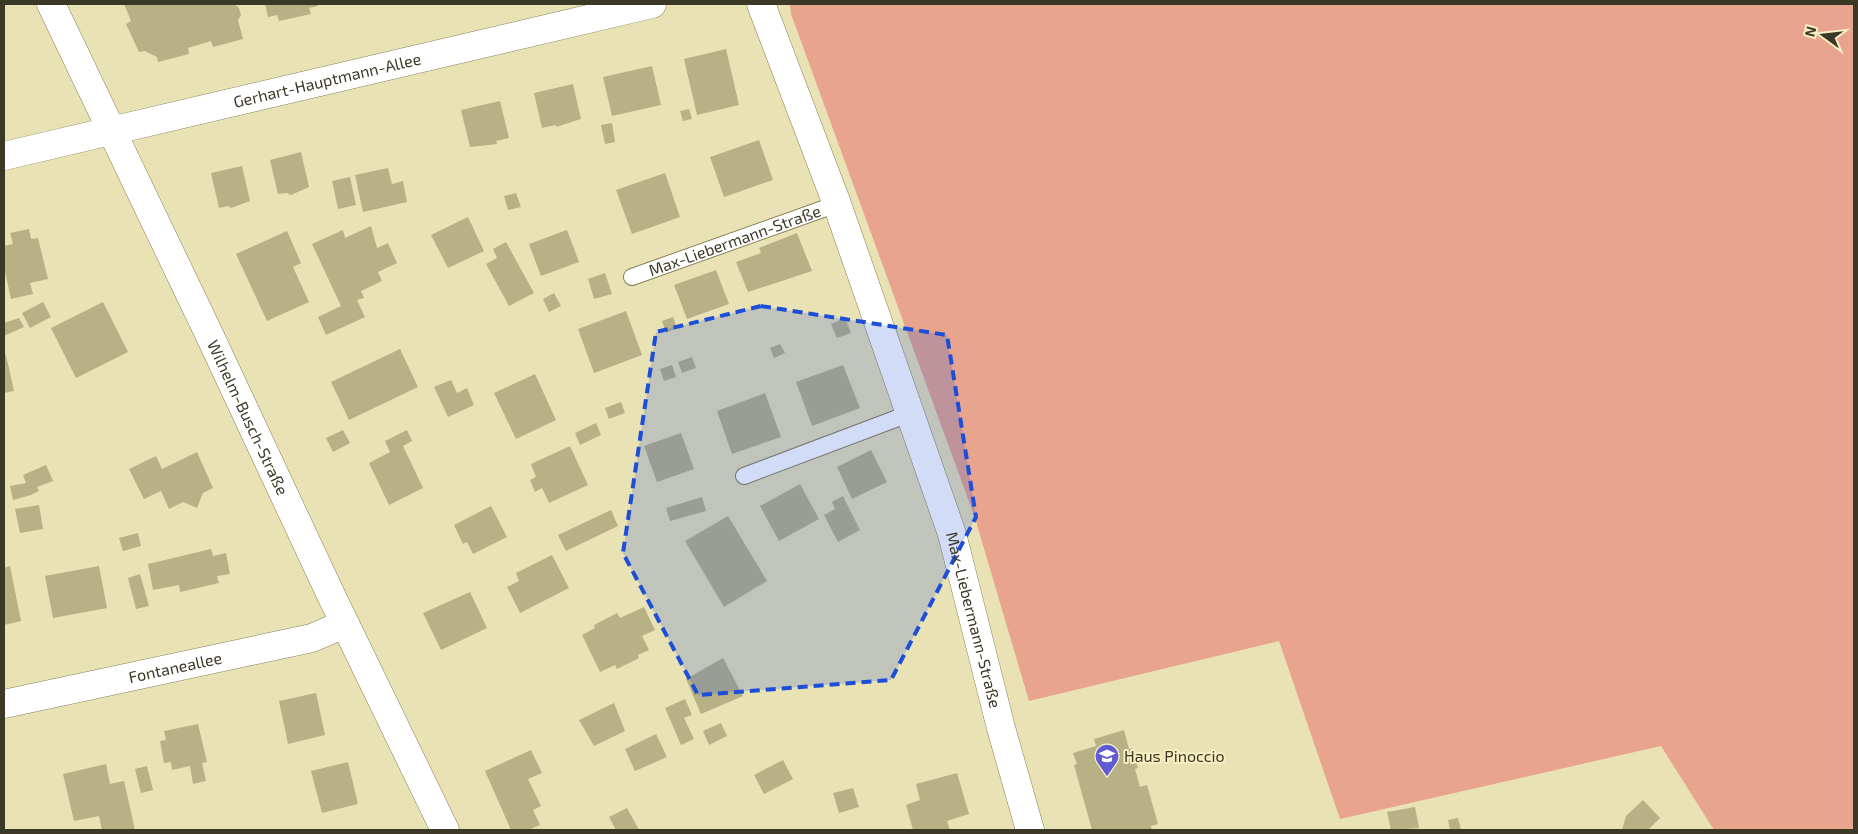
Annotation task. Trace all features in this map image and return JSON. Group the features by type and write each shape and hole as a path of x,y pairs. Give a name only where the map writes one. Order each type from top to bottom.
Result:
{"street":[{"name":"Wilhelm-Busch-Straße","path":"51,4 344,624 445,830"},
{"name":"Gerhart-Hauptmann-Allee","path":"4,156 652,4"},
{"name":"Max-Liebermann-Straße","path":"761,4 837,204 952,534 1001,728 1030,830"},
{"name":"Fontaneallee","path":"4,704 312,638 344,624"}],"lane":[{"name":"Max-Liebermann-Straße","path":"632,277 837,204"},
{"path":"744,476 911,413"}],"highlighted area":[{"path":"761,306 947,335 976,517 891,680 698,695 623,553 656,332"}],"shaded area":[{"path":"790,4 1854,4 1854,830 1714,830 1661,746 1340,819 1279,641 1029,701 975,518 791,14"}],"building":[{"path":"124,4 234,4 239,8 241,15 238,20 243,39 213,47 211,41 188,48 189,54 158,62 157,57 145,51 139,52 126,24 131,21"},
{"path":"265,4 317,4 318,6 309,8 311,14 279,21 277,15 268,17"},
{"path":"726,49 739,105 697,115 684,59"},
{"path":"652,66 661,105 612,116 603,77"},
{"path":"573,84 581,119 556,127 556,125 542,128 534,93"},
{"path":"500,101 509,138 496,141 497,144 470,147 461,110"},
{"path":"689,109 692,119 683,121 680,111"},
{"path":"612,123 615,142 605,144 601,125"},
{"path":"759,140 773,180 724,197 710,157"},
{"path":"301,152 309,187 291,195 287,193 278,194 270,160"},
{"path":"242,166 250,201 231,208 228,206 219,208 211,173"},
{"path":"388,168 392,184 403,181 407,202 363,212 355,175"},
{"path":"665,173 680,217 632,234 616,190"},
{"path":"350,177 356,205 338,209 332,181"},
{"path":"516,193 521,207 508,210 504,196"},
{"path":"468,217 484,251 448,268 431,235"},
{"path":"371,226 377,248 388,243 397,263 378,272 382,281 361,291 364,298 357,300 365,317 326,335 318,317 341,306 312,244 343,230 345,238"},
{"path":"29,229 31,239 38,238 48,279 30,283 33,294 11,299 4,267 4,246 13,244 10,233"},
{"path":"567,230 579,262 541,276 529,244"},
{"path":"287,231 301,263 293,267 309,302 267,321 236,254"},
{"path":"797,233 812,271 748,292 736,262 761,253 759,248"},
{"path":"506,242 534,293 509,306 486,264 497,258 493,249"},
{"path":"716,270 729,304 687,319 674,285"},
{"path":"605,273 612,294 594,299 588,279"},
{"path":"554,293 561,306 549,312 543,299"},
{"path":"43,302 51,317 30,328 22,313"},
{"path":"103,302 128,352 76,378 51,328"},
{"path":"626,311 642,355 594,373 578,329"},
{"path":"673,317 677,328 666,333 662,321"},
{"path":"19,318 24,327 4,336 4,323"},
{"path":"845,318 851,333 837,338 831,324"},
{"path":"780,344 785,353 774,358 770,348"},
{"path":"400,349 418,387 349,420 331,382"},
{"path":"4,355 6,355 14,391 4,393"},
{"path":"692,357 696,368 682,373 678,362"},
{"path":"672,365 676,377 664,381 660,369"},
{"path":"843,365 860,408 812,426 796,382"},
{"path":"535,374 556,420 516,439 494,393"},
{"path":"451,380 457,393 467,388 474,405 448,417 434,387"},
{"path":"765,393 781,437 732,454 717,411"},
{"path":"621,402 625,413 609,419 605,408"},
{"path":"596,423 601,435 580,445 575,433"},
{"path":"343,430 350,443 333,452 326,438"},
{"path":"407,430 412,441 403,446 423,488 389,505 369,463 390,452 385,441"},
{"path":"681,433 694,469 657,482 644,446"},
{"path":"570,446 588,485 549,503 542,488 535,492 530,480 536,477 531,464"},
{"path":"871,450 887,482 852,499 837,467"},
{"path":"197,452 213,488 203,493 197,508 183,502 169,509 161,491 144,499 129,469 156,456 162,469"},
{"path":"46,465 53,481 37,487 39,491 31,495 13,500 10,486 26,483 23,475"},
{"path":"800,484 819,519 779,541 760,506"},
{"path":"843,496 860,530 838,542 824,515 835,509 832,502"},
{"path":"702,497 706,511 670,521 666,508"},
{"path":"39,505 43,529 20,533 15,509"},
{"path":"491,506 507,537 473,554 467,542 463,544 454,525"},
{"path":"611,510 618,526 566,551 558,535"},
{"path":"728,516 767,581 724,607 685,541"},
{"path":"138,533 141,546 123,551 119,538"},
{"path":"211,549 213,556 226,553 230,574 217,576 219,583 180,592 179,585 153,590 148,564"},
{"path":"552,555 569,588 520,613 507,587 519,581 516,573"},
{"path":"10,566 21,621 4,625 4,568"},
{"path":"99,566 107,608 53,618 45,576"},
{"path":"140,574 149,606 136,609 128,578"},
{"path":"470,592 487,628 441,650 423,613"},
{"path":"644,607 655,630 642,636 649,650 638,655 639,658 617,669 615,665 600,672 582,635 595,628 594,625 617,613 620,618"},
{"path":"723,658 743,696 701,714 686,679"},
{"path":"316,693 325,735 288,744 279,701"},
{"path":"685,699 692,715 684,718 694,739 681,745 665,708"},
{"path":"614,703 625,731 594,746 579,720"},
{"path":"721,723 727,736 709,745 703,731"},
{"path":"198,724 207,762 202,763 206,781 193,784 190,766 172,770 171,762 164,763 160,741 166,740 164,731"},
{"name":"Haus Pinoccio","path":"1124,730 1129,749 1132,748 1138,768 1135,769 1140,787 1147,785 1158,824 1151,826 1152,830 1092,830 1074,765 1077,764 1073,753 1096,746 1094,739"},
{"path":"656,734 667,757 635,771 625,749"},
{"path":"531,750 542,773 528,779 541,806 533,810 540,825 528,830 511,830 485,771"},
{"path":"783,760 793,779 764,794 754,775"},
{"path":"348,762 358,804 322,813 311,771"},
{"path":"106,764 110,784 124,781 135,830 102,830 99,816 74,821 63,774"},
{"path":"147,766 153,790 141,793 135,769"},
{"path":"957,773 969,814 947,821 950,830 913,830 906,805 920,800 916,784"},
{"path":"853,788 859,807 839,813 833,793"},
{"path":"1643,800 1660,818 1648,830 1622,830 1626,816"},
{"path":"1415,807 1419,828 1391,830 1387,812"},
{"path":"627,808 639,830 616,830 609,817"},
{"path":"1458,818 1461,830 1450,830 1448,820"}],"place":[{"name":"Haus Pinoccio","path":"1107,777"}]}
